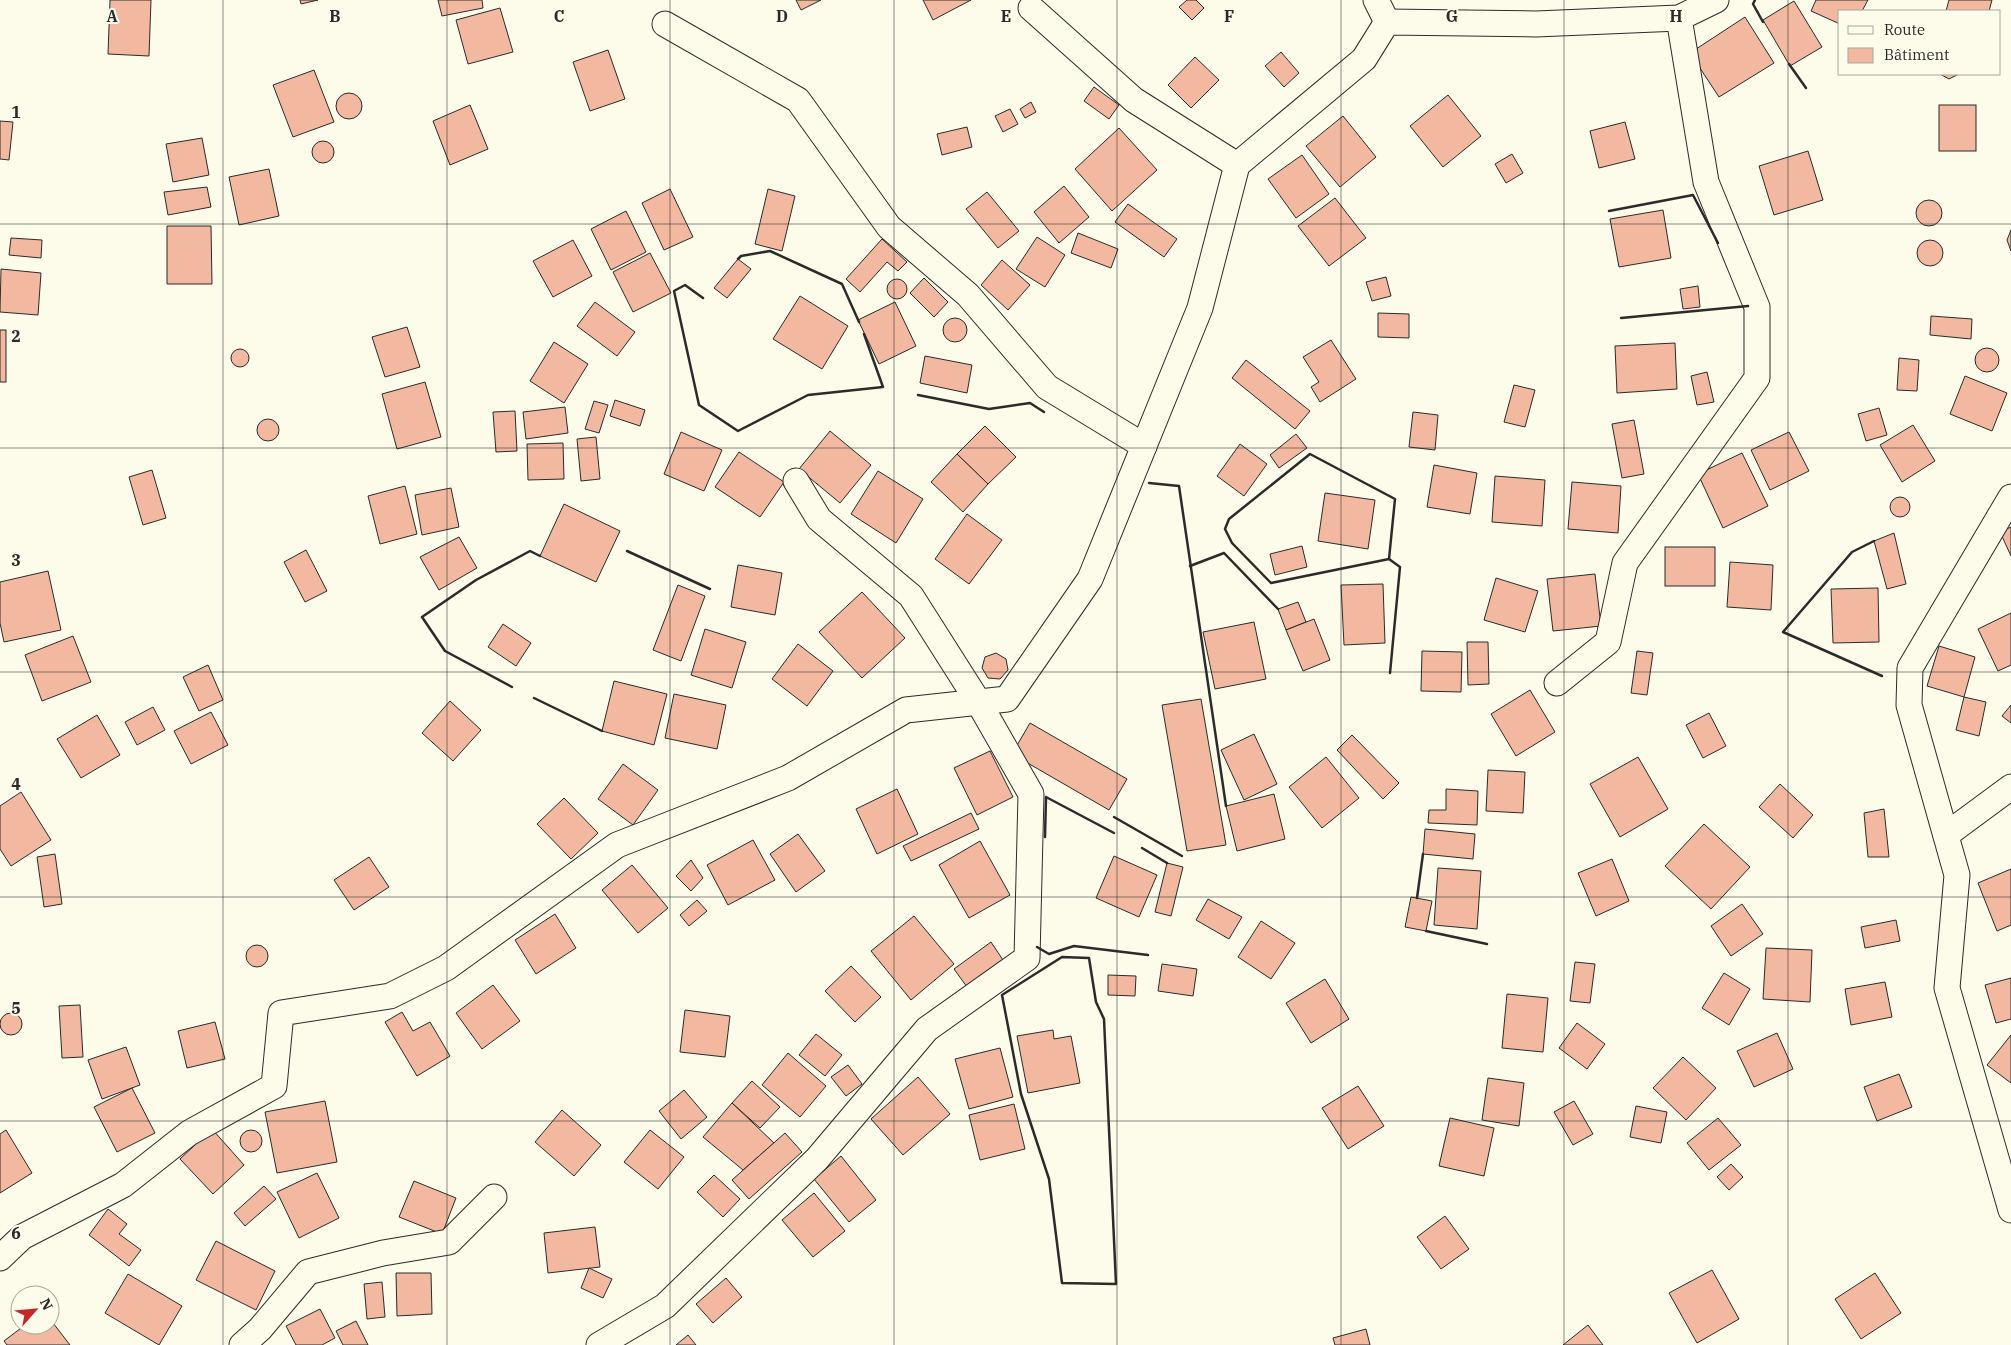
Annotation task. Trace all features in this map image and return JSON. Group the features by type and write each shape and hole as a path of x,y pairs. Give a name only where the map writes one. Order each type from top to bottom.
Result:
{"street":[{"path":"0,1258 22,1238 123,1185 189,1133 274,1086 281,1013 390,996 446,968 617,845 788,778 906,710 1007,699 1090,579 1200,308 1237,165 1364,59 1382,11 1536,24 1679,18 1716,0"},
{"path":"1031,8 1134,100 1237,165"},
{"path":"1557,683 1608,642 1625,563 1757,378 1757,307 1706,182 1679,18"},
{"path":"665,24 798,100 889,226 968,295 1047,387 1144,446"},
{"path":"599,1345 665,1306 817,1158 927,1030 1027,958 1030,794 979,702 911,596 819,519 796,481"},
{"path":"2011,497 1910,668 1909,705 1957,875 1947,988 2011,1210"},
{"path":"1946,835 2011,787"},
{"path":"242,1345 260,1329 308,1272 383,1253 449,1242 494,1197"}],"building":[{"path":"110,0 151,0 149,56 108,54"},
{"path":"300,0 318,0 301,4"},
{"path":"438,0 482,0 483,8 442,16"},
{"path":"796,0 821,0 801,10"},
{"path":"923,0 971,0 933,20"},
{"path":"1187,0 1196,0 1204,8 1192,20 1179,7"},
{"path":"1816,0 1868,0 1863,10 1838,10 1838,23 1811,11"},
{"path":"1949,0 1992,0 1989,10 1946,10"},
{"path":"1794,1 1822,47 1790,66 1763,20"},
{"path":"500,8 513,52 468,64 456,20"},
{"path":"1745,17 1774,63 1719,97 1690,53"},
{"path":"608,50 625,99 590,111 573,62"},
{"path":"1281,52 1299,73 1284,87 1265,66"},
{"path":"1195,57 1219,80 1191,108 1168,85"},
{"path":"314,70 334,122 293,137 273,85"},
{"path":"1942,75 1957,75 1949,79"},
{"path":"1094,87 1119,105 1109,119 1084,101"},
{"path":"349,93 358,97 362,106 358,115 349,119 340,115 336,106 340,97"},
{"path":"1448,95 1481,136 1443,167 1410,126"},
{"path":"1031,102 1036,112 1025,118 1020,109"},
{"path":"470,105 488,149 450,165 433,121"},
{"path":"1939,105 1976,105 1976,151 1939,151"},
{"path":"1010,109 1018,124 1003,132 995,116"},
{"path":"1343,116 1376,157 1340,187 1306,146"},
{"path":"0,121 13,122 9,160 0,159"},
{"path":"1625,122 1635,159 1599,168 1590,131"},
{"path":"967,127 972,147 942,155 937,134"},
{"path":"1119,128 1157,170 1112,211 1075,169"},
{"path":"202,138 209,175 173,182 166,144"},
{"path":"323,141 331,144 334,152 331,160 323,163 315,160 312,152 315,144"},
{"path":"1808,151 1823,200 1774,215 1759,166"},
{"path":"1512,154 1523,173 1506,183 1495,164"},
{"path":"1302,155 1329,194 1296,218 1268,179"},
{"path":"269,169 279,216 239,225 229,177"},
{"path":"1064,186 1089,217 1059,243 1034,212"},
{"path":"207,187 211,207 168,215 164,192"},
{"path":"670,189 693,237 664,250 642,203"},
{"path":"768,189 795,196 782,251 755,244"},
{"path":"987,192 1019,231 998,248 966,209"},
{"path":"1335,198 1366,238 1329,266 1298,226"},
{"path":"1929,200 1938,204 1942,213 1938,222 1929,226 1920,222 1916,213 1920,204"},
{"path":"1128,204 1177,239 1164,257 1115,222"},
{"path":"1663,210 1671,258 1619,267 1610,219"},
{"path":"626,211 646,252 611,270 591,229"},
{"path":"167,226 211,226 212,284 167,284"},
{"path":"2011,230 2011,251 2007,240"},
{"path":"1078,233 1118,249 1111,268 1071,253"},
{"path":"1037,237 1065,255 1045,287 1016,269"},
{"path":"11,238 42,240 41,258 9,255"},
{"path":"882,239 907,262 898,271 887,262 860,292 846,279"},
{"path":"573,240 592,276 553,297 533,261"},
{"path":"1930,240 1939,244 1943,253 1939,262 1930,266 1921,262 1917,253 1921,244"},
{"path":"650,253 671,293 633,312 613,272"},
{"path":"738,259 751,269 727,298 714,288"},
{"path":"1002,260 1030,285 1008,310 981,285"},
{"path":"1,269 41,273 38,315 0,312"},
{"path":"1386,277 1391,296 1372,301 1366,282"},
{"path":"924,278 948,302 934,317 910,293"},
{"path":"897,279 904,282 907,289 904,296 897,299 890,296 887,289 890,282"},
{"path":"1698,286 1700,307 1683,309 1680,289"},
{"path":"800,296 848,326 822,369 773,339"},
{"path":"595,302 635,332 617,356 577,326"},
{"path":"895,302 916,346 879,364 858,320"},
{"path":"1378,313 1409,314 1409,338 1378,337"},
{"path":"1931,316 1972,319 1971,339 1930,335"},
{"path":"955,318 964,321 967,330 964,339 955,342 946,339 943,330 946,321"},
{"path":"407,327 420,367 385,377 372,337"},
{"path":"0,330 6,330 6,382 0,382"},
{"path":"1331,340 1356,379 1320,402 1311,387 1319,382 1303,357"},
{"path":"554,342 588,364 564,403 530,381"},
{"path":"1675,343 1677,389 1617,393 1615,346"},
{"path":"1987,348 1996,351 1999,360 1996,369 1987,372 1978,369 1975,360 1978,351"},
{"path":"236,349 244,349 249,354 247,365 236,367 231,362 231,354"},
{"path":"925,356 972,365 967,393 920,383"},
{"path":"1899,358 1919,360 1917,391 1897,390"},
{"path":"1246,360 1310,411 1295,429 1232,378"},
{"path":"1707,372 1714,402 1697,405 1691,376"},
{"path":"1965,376 2007,393 1992,431 1950,414"},
{"path":"425,382 441,437 397,449 382,394"},
{"path":"1514,385 1535,390 1525,427 1504,422"},
{"path":"615,400 645,410 640,426 610,416"},
{"path":"594,401 608,405 599,433 585,429"},
{"path":"565,407 568,433 526,439 523,412"},
{"path":"1879,408 1887,435 1866,441 1858,414"},
{"path":"515,411 517,451 496,452 493,412"},
{"path":"1413,412 1438,415 1435,450 1409,447"},
{"path":"264,419 272,419 279,426 279,434 272,441 264,441 257,434 257,426"},
{"path":"1634,420 1644,474 1622,478 1612,424"},
{"path":"1913,425 1935,461 1902,482 1880,445"},
{"path":"985,426 1016,457 988,484 957,454"},
{"path":"830,431 871,465 840,503 799,469"},
{"path":"681,432 722,450 704,491 664,474"},
{"path":"1789,432 1809,471 1770,490 1751,450"},
{"path":"1296,434 1307,448 1279,468 1270,455"},
{"path":"596,437 600,479 581,481 577,439"},
{"path":"563,443 564,479 528,480 527,444"},
{"path":"1240,444 1267,464 1244,496 1217,476"},
{"path":"739,452 784,482 760,517 715,487"},
{"path":"1742,453 1768,506 1723,528 1698,474"},
{"path":"957,454 988,484 963,512 931,482"},
{"path":"1434,465 1477,473 1470,514 1427,507"},
{"path":"152,470 166,518 143,525 129,477"},
{"path":"878,471 923,499 896,543 851,514"},
{"path":"1495,476 1545,480 1542,526 1492,522"},
{"path":"1572,482 1621,486 1618,533 1568,529"},
{"path":"405,486 417,534 380,544 368,496"},
{"path":"451,488 459,527 422,535 415,495"},
{"path":"1325,493 1375,500 1368,549 1318,541"},
{"path":"1900,497 1907,500 1910,507 1907,514 1900,517 1893,514 1890,507 1893,500"},
{"path":"564,504 620,531 596,582 540,556"},
{"path":"967,514 1002,540 969,584 935,559"},
{"path":"2011,527 2011,556 2000,532"},
{"path":"1894,533 1906,584 1887,589 1874,541"},
{"path":"459,537 477,568 439,590 420,557"},
{"path":"1302,546 1307,567 1275,575 1270,554"},
{"path":"1665,547 1715,547 1715,586 1665,586"},
{"path":"306,550 327,591 305,602 284,562"},
{"path":"1730,562 1773,565 1771,610 1727,607"},
{"path":"738,565 782,573 775,615 731,607"},
{"path":"48,571 61,630 4,642 0,623 0,582"},
{"path":"1595,574 1601,626 1553,631 1547,579"},
{"path":"1496,578 1538,591 1525,632 1484,620"},
{"path":"1383,584 1385,643 1344,645 1341,585"},
{"path":"678,585 705,596 681,661 653,650"},
{"path":"1878,588 1879,642 1833,643 1831,589"},
{"path":"862,592 905,638 862,678 819,632"},
{"path":"1298,602 1306,622 1286,630 1278,609"},
{"path":"2011,613 2011,665 1998,671 1978,629"},
{"path":"1314,619 1330,660 1303,671 1286,630"},
{"path":"1254,622 1266,679 1215,689 1203,632"},
{"path":"503,624 531,643 516,666 488,647"},
{"path":"705,629 746,642 732,688 691,675"},
{"path":"73,636 91,682 42,701 25,655"},
{"path":"1467,642 1488,642 1489,684 1468,685"},
{"path":"798,644 833,671 807,706 772,679"},
{"path":"1939,646 1975,657 1964,697 1927,686"},
{"path":"1422,651 1462,652 1461,692 1421,691"},
{"path":"1637,651 1653,653 1647,695 1631,693"},
{"path":"996,653 1006,659 1008,670 1000,679 988,678 982,668 985,657"},
{"path":"208,665 223,700 199,711 183,677"},
{"path":"614,681 667,694 654,745 602,731"},
{"path":"1530,690 1555,732 1516,756 1491,714"},
{"path":"674,694 726,705 717,749 665,738"},
{"path":"1964,697 1986,702 1979,736 1956,730"},
{"path":"1201,699 1226,845 1187,851 1162,705"},
{"path":"450,701 481,730 453,761 422,733"},
{"path":"2011,705 2011,723 2002,716"},
{"path":"153,707 165,730 137,745 125,722"},
{"path":"211,712 228,745 191,764 174,731"},
{"path":"1709,713 1726,746 1703,758 1686,725"},
{"path":"97,715 120,755 81,778 57,739"},
{"path":"1030,723 1127,779 1109,810 1012,754"},
{"path":"1254,734 1277,784 1244,800 1221,750"},
{"path":"1352,735 1399,783 1383,799 1337,750"},
{"path":"990,751 1013,797 977,815 954,768"},
{"path":"1326,757 1359,798 1322,828 1289,787"},
{"path":"1638,757 1668,809 1620,837 1590,784"},
{"path":"623,764 658,790 633,825 598,799"},
{"path":"1488,770 1525,772 1523,813 1486,811"},
{"path":"1780,784 1813,815 1793,838 1759,807"},
{"path":"897,789 918,834 877,854 856,809"},
{"path":"1446,789 1478,791 1477,825 1428,823 1429,810 1446,810"},
{"path":"21,792 51,840 11,866 0,849 0,806"},
{"path":"1274,794 1285,839 1237,851 1226,806"},
{"path":"564,798 598,833 571,859 537,824"},
{"path":"1884,809 1889,857 1868,857 1864,813"},
{"path":"971,813 979,829 911,861 903,846"},
{"path":"1704,824 1750,867 1711,909 1665,866"},
{"path":"1425,829 1475,834 1473,859 1423,854"},
{"path":"798,834 825,871 796,892 770,854"},
{"path":"753,840 775,880 728,905 707,865"},
{"path":"980,841 1010,895 969,918 939,865"},
{"path":"55,854 62,904 44,907 37,857"},
{"path":"1114,856 1157,875 1139,917 1096,898"},
{"path":"369,857 389,887 354,910 334,880"},
{"path":"1612,859 1629,901 1596,916 1578,873"},
{"path":"691,860 703,878 691,891 676,876"},
{"path":"1167,863 1183,867 1171,916 1155,912"},
{"path":"632,865 668,908 638,933 602,890"},
{"path":"1438,868 1481,871 1477,929 1434,925"},
{"path":"2011,869 2011,925 1997,931 1978,883"},
{"path":"1411,897 1432,901 1426,931 1405,927"},
{"path":"1208,899 1242,917 1229,939 1196,920"},
{"path":"697,900 707,911 689,926 680,915"},
{"path":"1742,904 1763,934 1731,956 1711,926"},
{"path":"555,914 576,948 536,974 515,940"},
{"path":"914,916 954,964 911,1000 871,951"},
{"path":"1896,920 1900,941 1865,948 1861,927"},
{"path":"1261,921 1295,943 1271,979 1238,957"},
{"path":"991,942 1003,960 967,987 954,969"},
{"path":"257,945 265,948 268,956 265,964 257,967 249,964 246,956 249,948"},
{"path":"1766,948 1812,950 1810,1002 1763,999"},
{"path":"1575,962 1595,964 1590,1003 1570,1001"},
{"path":"1162,964 1197,969 1193,996 1158,991"},
{"path":"851,966 881,997 855,1022 825,991"},
{"path":"1724,973 1750,989 1729,1025 1702,1008"},
{"path":"1108,975 1136,976 1135,996 1108,995"},
{"path":"2011,978 2011,1019 1996,1023 1985,985"},
{"path":"1325,979 1349,1019 1311,1043 1286,1003"},
{"path":"1885,982 1892,1017 1851,1025 1845,989"},
{"path":"493,985 520,1021 482,1049 456,1013"},
{"path":"1507,994 1548,998 1543,1052 1502,1048"},
{"path":"80,1005 83,1057 62,1058 59,1006"},
{"path":"685,1010 730,1016 725,1057 680,1052"},
{"path":"402,1012 413,1031 430,1022 450,1056 417,1076 385,1022"},
{"path":"11,1013 19,1016 22,1024 19,1032 11,1035 3,1032 0,1024 3,1016"},
{"path":"215,1022 225,1059 187,1068 178,1031"},
{"path":"1577,1023 1605,1044 1587,1069 1559,1048"},
{"path":"1053,1030 1054,1039 1071,1036 1080,1083 1028,1093 1017,1036"},
{"path":"1777,1033 1793,1069 1754,1087 1737,1051"},
{"path":"816,1034 842,1055 825,1076 799,1055"},
{"path":"2011,1035 2011,1083 1987,1065"},
{"path":"126,1047 140,1085 102,1099 88,1060"},
{"path":"1000,1048 1013,1097 969,1109 955,1059"},
{"path":"788,1053 826,1086 800,1117 762,1085"},
{"path":"1683,1057 1716,1088 1686,1120 1653,1088"},
{"path":"848,1065 862,1084 846,1096 831,1077"},
{"path":"1899,1074 1912,1107 1877,1121 1864,1087"},
{"path":"918,1077 950,1114 903,1155 871,1119"},
{"path":"1488,1078 1524,1083 1519,1126 1482,1120"},
{"path":"752,1081 780,1107 760,1128 732,1103"},
{"path":"1358,1086 1384,1126 1348,1149 1322,1108"},
{"path":"132,1088 155,1133 117,1152 94,1107"},
{"path":"684,1090 707,1117 681,1139 659,1111"},
{"path":"325,1101 337,1162 277,1173 265,1112"},
{"path":"1574,1101 1593,1134 1573,1145 1554,1112"},
{"path":"732,1103 774,1143 743,1170 703,1137"},
{"path":"1014,1104 1025,1149 980,1160 969,1115"},
{"path":"1636,1106 1667,1112 1661,1143 1630,1137"},
{"path":"562,1110 601,1145 574,1176 535,1142"},
{"path":"1450,1118 1494,1128 1484,1176 1439,1166"},
{"path":"1718,1118 1741,1145 1709,1170 1687,1143"},
{"path":"212,1129 244,1165 213,1194 180,1159"},
{"path":"6,1130 32,1173 0,1193 0,1134"},
{"path":"251,1130 261,1137 262,1141 255,1151 251,1152 241,1145 240,1141 247,1131"},
{"path":"650,1130 684,1157 658,1189 624,1162"},
{"path":"785,1133 802,1152 749,1199 732,1180"},
{"path":"841,1156 876,1200 849,1222 814,1179"},
{"path":"1731,1164 1743,1177 1729,1190 1717,1177"},
{"path":"317,1173 339,1218 299,1238 277,1192"},
{"path":"714,1175 740,1199 723,1217 697,1192"},
{"path":"414,1181 456,1198 442,1234 399,1217"},
{"path":"264,1186 276,1199 245,1226 234,1213"},
{"path":"814,1193 845,1231 813,1257 782,1220"},
{"path":"108,1209 127,1224 119,1234 141,1250 129,1266 89,1235"},
{"path":"1445,1216 1469,1249 1441,1269 1417,1237"},
{"path":"595,1227 600,1267 548,1273 544,1233"},
{"path":"216,1241 275,1271 256,1310 196,1280"},
{"path":"589,1268 612,1279 603,1298 581,1288"},
{"path":"1712,1270 1739,1319 1697,1343 1669,1293"},
{"path":"396,1273 431,1273 432,1314 397,1316"},
{"path":"1875,1273 1901,1313 1861,1339 1835,1299"},
{"path":"128,1274 182,1306 159,1345 105,1313"},
{"path":"726,1278 742,1297 713,1323 696,1304"},
{"path":"382,1282 385,1317 367,1319 364,1284"},
{"path":"320,1309 335,1338 322,1345 296,1345 286,1326"},
{"path":"356,1321 368,1345 343,1345 336,1331"},
{"path":"1588,1325 1603,1345 1563,1345"},
{"path":"1366,1329 1370,1345 1335,1345 1333,1338"},
{"path":"60,1332 70,1345 7,1345 4,1341 12,1335 60,1335"},
{"path":"688,1335 696,1345 676,1345"}],"wall":[{"path":"1755,0 1753,4 1763,22"},
{"path":"1789,64 1806,88"},
{"path":"1609,211 1693,195 1718,243"},
{"path":"738,259 741,256 770,251 842,284 859,322"},
{"path":"703,298 685,285 674,291 699,405 738,431 808,395 883,387 864,334"},
{"path":"1621,318 1748,306"},
{"path":"918,395 989,409 1030,403 1044,412"},
{"path":"1310,454 1395,499 1389,559 1271,583 1232,543 1225,529 1229,519 1310,454"},
{"path":"1149,483 1179,486 1226,806"},
{"path":"1874,541 1852,552 1783,632 1882,676"},
{"path":"512,687 445,651 422,617 476,580 530,551 540,556"},
{"path":"627,551 710,589"},
{"path":"1190,566 1224,553 1278,609"},
{"path":"1389,559 1400,567 1390,673"},
{"path":"534,698 602,731"},
{"path":"1045,837 1046,797 1114,833"},
{"path":"1114,817 1182,856"},
{"path":"1142,848 1167,863"},
{"path":"1417,898 1423,854"},
{"path":"1426,931 1487,944"},
{"path":"1037,947 1049,954 1074,946 1148,955"},
{"path":"1062,957 1089,958 1096,1002 1104,1019 1116,1284 1062,1283 1049,1179 1021,1094 1002,995 1062,957"}]}
